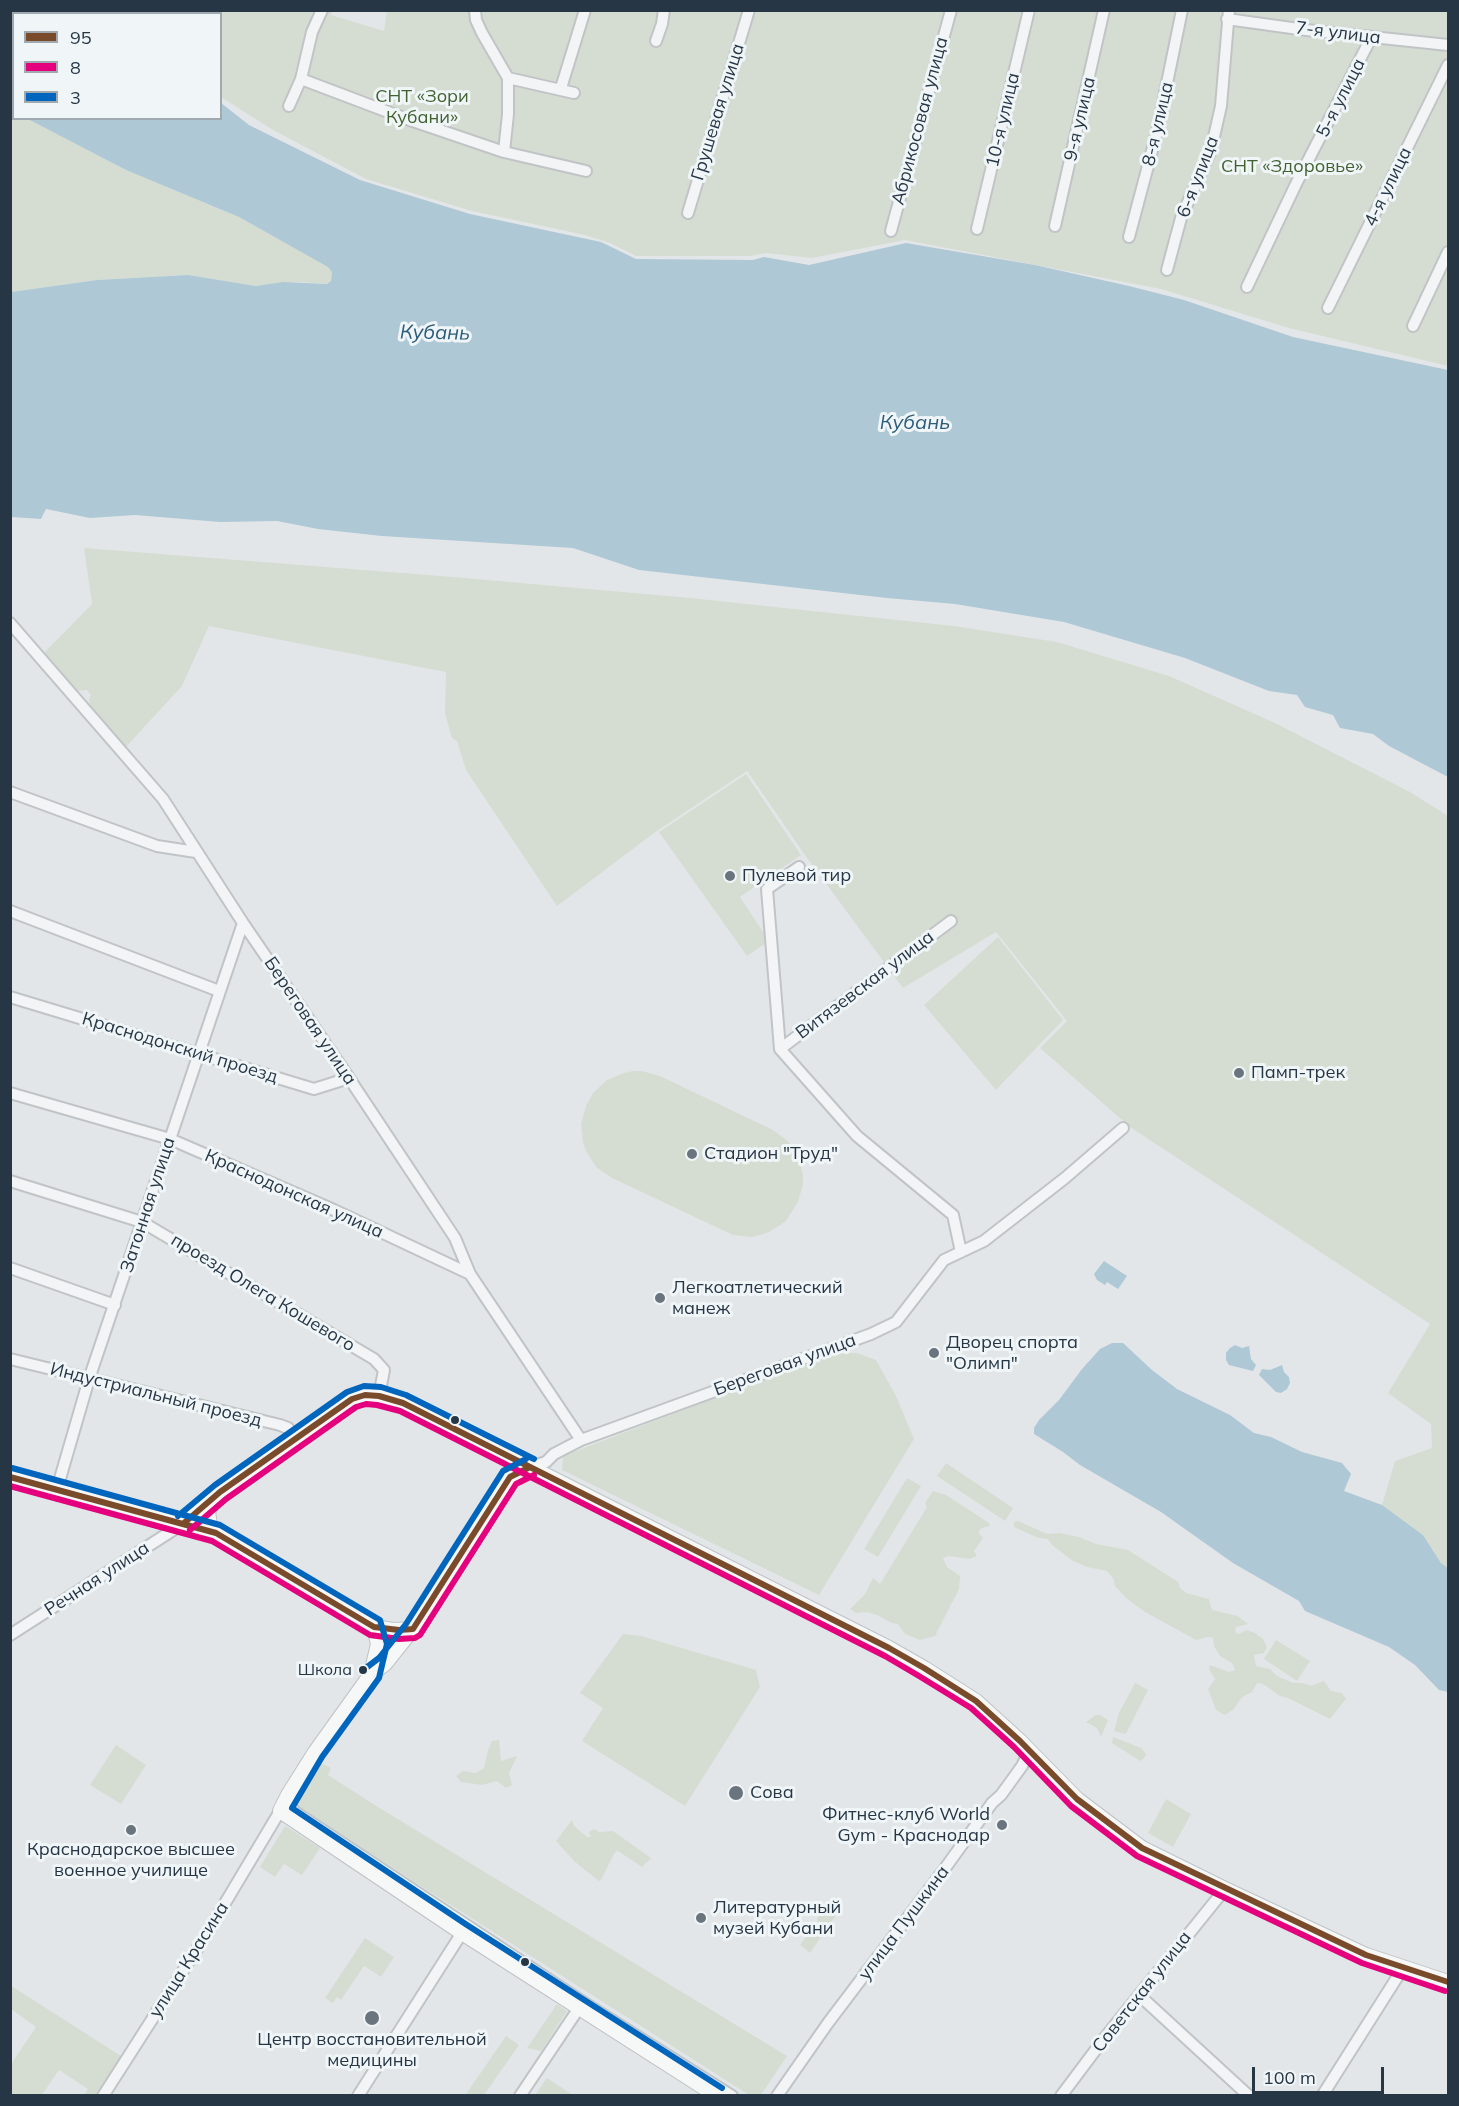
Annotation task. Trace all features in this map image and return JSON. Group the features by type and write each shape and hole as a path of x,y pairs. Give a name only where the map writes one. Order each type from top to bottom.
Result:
{"main road":[{"path":"184,1523 220,1492 352,1398 365,1395 379,1396 403,1403 915,1663 976,1701 1077,1799 1142,1848 1366,1955 1449,1982"},
{"name":"улица Красина","path":"280,1812 315,1752 371,1674 385,1664 413,1629 510,1477 530,1467"},
{"path":"10,1477 216,1533 374,1627 393,1630 413,1629"},
{"path":"216,1533 210,1525 208,1512 220,1492"},
{"name":"улица Красина","path":"371,1674 378,1644 374,1627"},
{"path":"280,1812 465,1929 717,2096"}],"street":[{"path":"289,106 301,79 312,32 322,10"},
{"path":"475,10 476,20 482,33 508,78 508,114 504,152"},
{"path":"561,88 585,10"},
{"path":"656,40 664,10"},
{"name":"Грушевая улица","path":"688,213 749,10"},
{"name":"Абрикосовая улица","path":"891,231 951,10"},
{"name":"10-я улица","path":"977,229 1029,10"},
{"name":"9-я улица","path":"1055,226 1104,10"},
{"name":"8-я улица","path":"1129,237 1157,132 1182,10"},
{"name":"7-я улица","path":"1228,15 1371,38 1449,45"},
{"name":"6-я улица","path":"1167,270 1181,218 1211,150 1221,106 1228,15"},
{"name":"5-я улица","path":"1247,287 1296,184 1371,38"},
{"name":"4-я улица","path":"1328,308 1449,65"},
{"path":"508,78 561,88 574,93"},
{"path":"301,79 404,118 504,152 586,171"},
{"path":"1413,326 1449,252"},
{"name":"Береговая улица","path":"10,624 164,799 243,923 455,1238 470,1274 580,1440"},
{"path":"10,792 157,846 196,852"},
{"path":"799,867 767,890 780,1049 857,1136 953,1215 962,1252"},
{"path":"10,911 219,991"},
{"name":"Витязевская улица","path":"780,1049 951,921"},
{"name":"Затонная улица","path":"57,1489 89,1379 243,923"},
{"name":"Краснодонский проезд","path":"10,997 314,1089 349,1078"},
{"name":"Краснодонская улица","path":"10,1093 170,1139 334,1210 470,1274"},
{"name":"Береговая улица","path":"530,1467 546,1462 554,1454 580,1440 896,1322 944,1260 984,1241 1065,1178 1123,1128"},
{"name":"проезд Олега Кошевого","path":"10,1181 142,1222 374,1359 384,1370 379,1396"},
{"path":"10,1268 115,1305"},
{"name":"Индустриальный проезд","path":"10,1359 280,1425 288,1428 296,1439"},
{"name":"Речная улица","path":"10,1635 184,1523"},
{"name":"улица Пушкина","path":"777,2096 828,2023 992,1803 1008,1786 1029,1751"},
{"path":"288,1795 291,1807 296,1812 465,1929 358,2096"},
{"name":"улица Красина","path":"103,2096 206,1935 280,1812"},
{"name":"Советская улица","path":"1061,2096 1225,1889"},
{"path":"1322,2096 1403,1968"},
{"path":"1139,1995 1249,2096"},
{"path":"520,2096 583,2007"},
{"path":"527,2096 583,2007"},
{"path":"583,2007 732,2096"}],"green space":[{"name":"СНТ «Здоровье»","path":"199,10 332,11 331,15 384,31 387,10 1448,11 1448,366 1289,328 1161,289 905,240 812,258 765,253 750,256 636,256 610,243 585,235 472,211 366,179 273,130 222,98 222,12 198,12"},
{"path":"10,112 12,120 32,120 126,170 239,217 329,267 332,272 331,281 327,284 297,282 256,286 188,275 97,280 11,292"},
{"path":"84,548 690,598 954,626 1057,642 1169,676 1275,723 1410,792 1448,816 1448,1568 1441,1563 1423,1535 1382,1505 1395,1461 1432,1448 1431,1424 1388,1393 1430,1324 1130,1127 1040,1048 1067,1021 996,932 903,988 805,855 747,771 654,833 557,906 466,770 457,741 452,738 445,713 446,672 209,626 182,686 125,748 91,708 89,700 91,695 87,690 77,691 44,653 92,604"},
{"name":"Пулевой тир","path":"746,774 801,855 740,897 769,941 747,956 659,832"},
{"path":"998,937 1063,1020 996,1090 924,1005"},
{"name":"Стадион \"Труд\"","path":"633,1071 660,1076 773,1130 788,1141 798,1157 803,1184 798,1202 785,1222 760,1235 751,1237 733,1235 612,1178 596,1167 583,1142 581,1124 586,1106 593,1093 607,1080"},
{"path":"832,1353 857,1353 876,1360 896,1396 914,1439 819,1595 562,1470 563,1456"},
{"path":"946,1463 1013,1508 1005,1521 937,1476"},
{"path":"907,1478 921,1486 878,1557 864,1549"},
{"path":"933,1491 946,1495 989,1523 990,1526 978,1532 983,1538 974,1551 977,1556 970,1559 948,1556 943,1558 947,1567 960,1576 959,1589 935,1636 920,1640 905,1634 898,1624 877,1615 867,1612 856,1613 850,1609 865,1594 873,1578 880,1584 927,1507 925,1503"},
{"path":"1018,1521 1047,1534 1060,1533 1096,1544 1128,1550 1178,1582 1180,1588 1186,1593 1209,1599 1212,1610 1238,1616 1248,1624 1236,1627 1235,1631 1238,1634 1247,1630 1255,1633 1263,1639 1267,1647 1264,1653 1254,1655 1256,1666 1270,1669 1277,1676 1293,1683 1311,1686 1324,1681 1331,1691 1342,1693 1346,1699 1330,1719 1257,1683 1252,1692 1242,1697 1233,1710 1225,1715 1216,1710 1208,1689 1215,1679 1209,1669 1210,1665 1229,1672 1235,1670 1232,1663 1220,1656 1214,1646 1213,1638 1196,1640 1145,1612 1126,1598 1115,1586 1113,1578 1107,1571 1087,1567 1073,1561 1052,1545 1048,1539 1038,1538 1014,1527 1014,1522"},
{"path":"623,1634 641,1636 756,1670 760,1687 685,1806 582,1741 603,1708 580,1693"},
{"path":"1276,1640 1310,1661 1297,1681 1264,1659"},
{"path":"1135,1683 1148,1690 1126,1734 1114,1731 1119,1713"},
{"path":"1096,1715 1108,1720 1101,1737 1097,1728 1086,1722"},
{"path":"1113,1737 1141,1748 1146,1754 1144,1758 1140,1761 1112,1743"},
{"path":"499,1740 501,1761 517,1756 509,1773 512,1785 506,1788 497,1781 482,1785 461,1782 456,1776 463,1771 476,1773 484,1768 492,1741"},
{"path":"116,1745 146,1765 121,1804 90,1785"},
{"path":"320,1763 331,1768 328,1775 378,1807 787,2056 761,2095 749,2095 297,1807 296,1795 316,1765"},
{"path":"1166,1799 1191,1814 1173,1847 1148,1833"},
{"path":"572,1820 574,1826 587,1837 591,1837 589,1832 594,1829 599,1832 613,1831 651,1858 642,1867 618,1851 615,1852 599,1881 575,1862 556,1841"},
{"path":"285,1826 320,1848 302,1875 284,1864 275,1877 260,1867"},
{"path":"836,1897 842,1900 842,1906 810,1953 800,1945 812,1928 814,1929 818,1923 817,1919 831,1899"},
{"path":"365,1938 394,1957 381,1977 364,1966 341,2000 337,1997 333,2003 325,1998"},
{"path":"10,1985 124,2058 100,2095 84,2095 88,2089 59,2070 42,2095 11,2095 11,2064 36,2027 11,2009"},
{"path":"557,2004 567,2011 541,2051 527,2048"},
{"path":"506,2036 519,2045 484,2095 466,2094"},
{"path":"547,2078 573,2095 535,2095"}],"water":[{"path":"12,11 14,12 12,12 12,113 10,112"},
{"name":"Кубань","path":"222,104 249,125 360,180 470,214 601,242 636,259 753,260 764,257 809,265 906,243 1035,265 1129,286 1184,300 1293,337 1448,370 1448,777 1389,746 1373,734 1340,728 1333,715 1305,707 1297,695 1269,691 1185,658 1064,622 955,604 639,570 573,548 382,536 318,529 277,521 220,522 135,515 90,518 46,509 41,519 11,517 11,292 97,280 188,275 256,286 283,282 327,284 331,281 332,272 328,267 239,217 126,170 30,120 222,120"},
{"path":"1104,1261 1127,1276 1118,1289 1107,1282 1105,1285 1097,1280 1094,1274"},
{"path":"1112,1343 1123,1343 1177,1389 1230,1415 1254,1433 1271,1437 1302,1452 1342,1463 1351,1474 1344,1491 1382,1505 1423,1535 1441,1563 1448,1568 1448,1692 1439,1690 1415,1665 1389,1647 1305,1611 1299,1601 1233,1563 1161,1512 1080,1465 1034,1434 1034,1428 1039,1420 1059,1400 1082,1369 1100,1349"},
{"path":"1235,1345 1242,1348 1249,1346 1251,1359 1256,1365 1253,1371 1229,1365 1226,1353"},
{"path":"1282,1365 1290,1383 1281,1393 1276,1392 1259,1375 1262,1369 1270,1370"}],"transit line":[{"name":"3","path":"178,1516 215,1485 347,1392 364,1386 381,1387 406,1395 534,1459"},
{"name":"95","path":"184,1523 220,1492 352,1399 365,1395 379,1396 403,1403 889,1648 924,1668 976,1701 1020,1741 1077,1799 1142,1848 1366,1955 1448,1982"},
{"name":"8","path":"190,1530 226,1499 356,1407 366,1404 400,1411 885,1656 919,1676 971,1708 1014,1747 1071,1806 1137,1856 1362,1963 1445,1991"},
{"name":"3","path":"362,1671 379,1658 406,1624 503,1471 526,1459"},
{"name":"95","path":"10,1477 216,1533 374,1627 399,1630 413,1629 510,1477 530,1467"},
{"name":"3","path":"12,1468 220,1525 380,1620 387,1644 379,1678 322,1757 292,1808 467,1925 722,2088"},
{"name":"8","path":"10,1486 212,1541 370,1635 399,1639 415,1638 420,1635 516,1484 534,1475"}],"place":[{"name":"Пулевой тир","path":"730,876"},
{"name":"Памп-трек","path":"1239,1073"},
{"name":"Стадион \"Труд\"","path":"692,1154"},
{"name":"Легкоатлетический манеж","path":"660,1298"},
{"name":"Дворец спорта \"Олимп\"","path":"934,1353"},
{"name":"Школа","path":"363,1670"},
{"name":"Сова","path":"736,1793"},
{"name":"Фитнес-клуб World Gym - Краснодар","path":"1002,1825"},
{"name":"Краснодарское высшее военное училище","path":"131,1830"},
{"name":"Литературный музей Кубани","path":"701,1918"},
{"name":"Центр восстановительной медицины","path":"372,2018"}],"park label":[{"name":"СНТ «Зори Кубани»","path":"422,107"}]}
